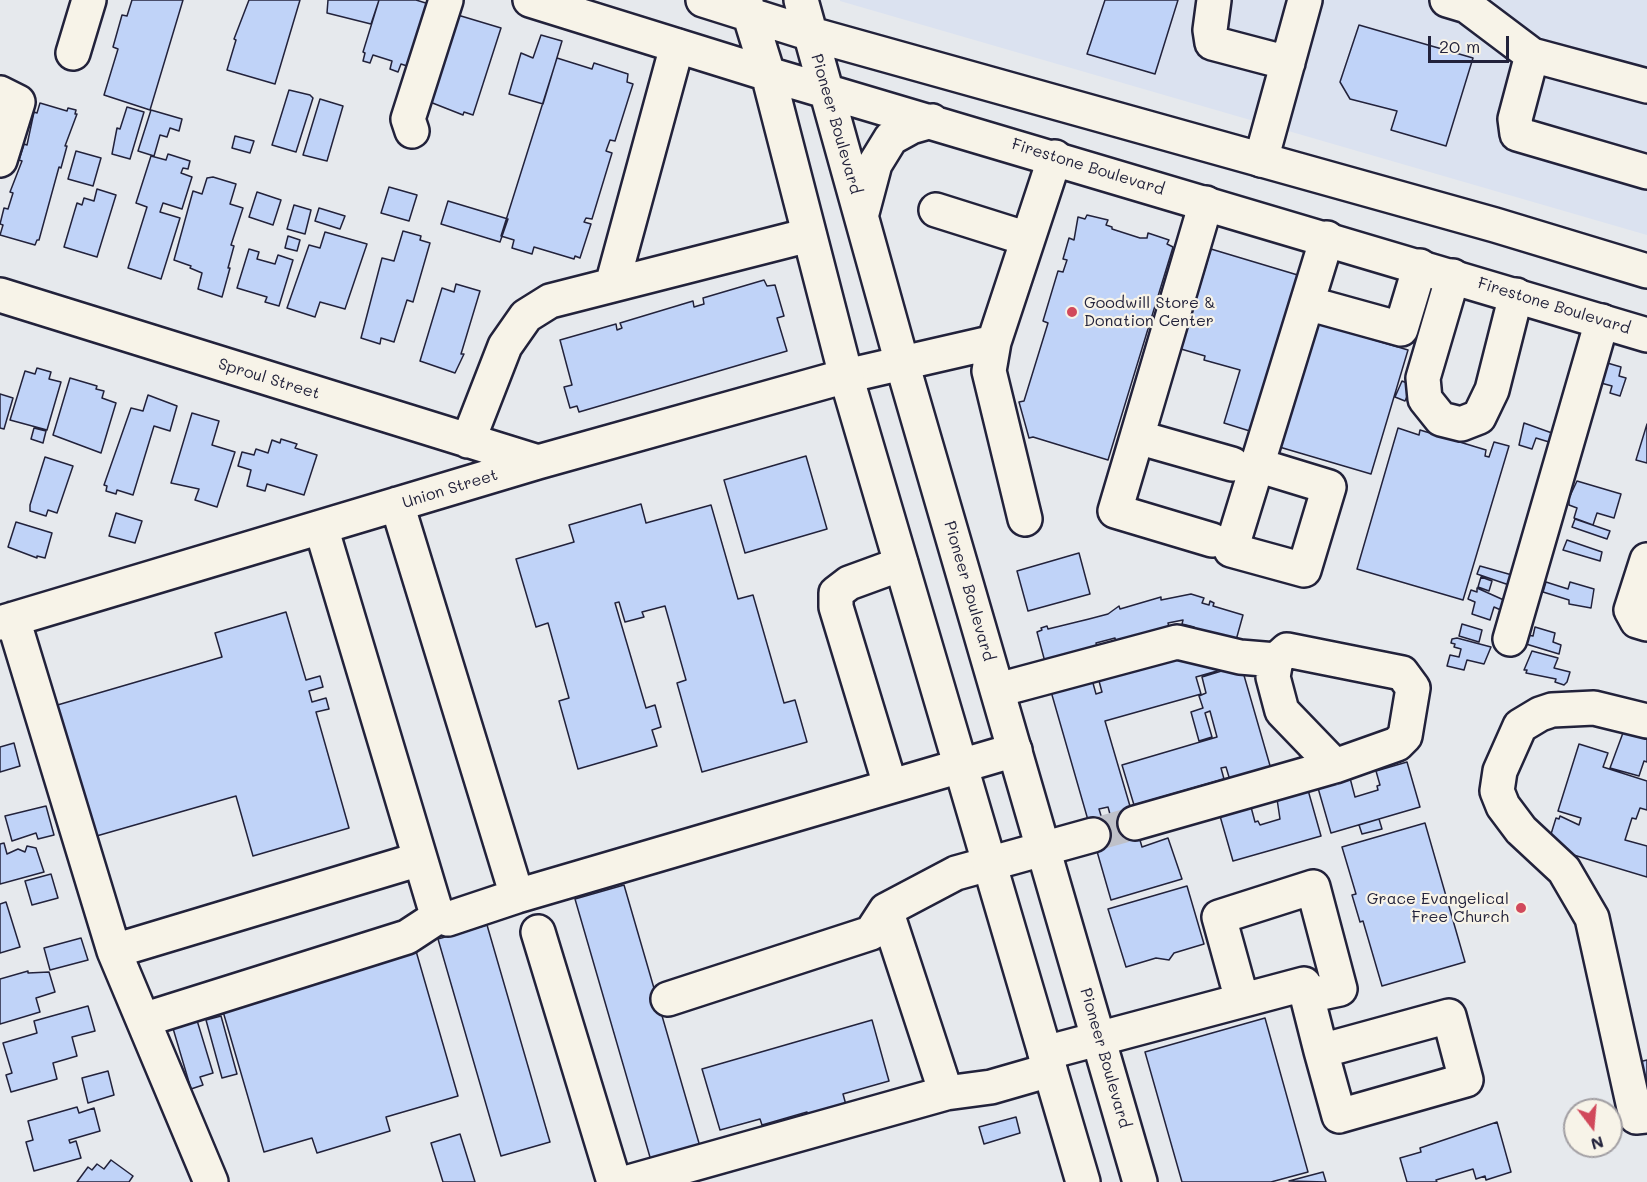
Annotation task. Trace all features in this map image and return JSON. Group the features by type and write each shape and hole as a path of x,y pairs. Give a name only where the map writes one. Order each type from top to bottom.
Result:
{"main road":[{"path":"73,52 90,0"},
{"path":"412,131 408,119 446,0"},
{"name":"Firestone Boulevard","path":"530,0 768,74 826,89 1647,334"},
{"path":"703,0 747,7 811,34 1496,225 1647,271"},
{"name":"Pioneer Boulevard","path":"801,0 902,363 1140,1182"},
{"path":"1214,0 1210,30 1212,43 1288,63"},
{"path":"1261,160 1305,0"},
{"path":"1461,2 1532,55 1647,86"},
{"path":"747,7 768,74 846,376 1083,1182"},
{"path":"612,285 677,45"},
{"path":"1532,55 1515,119 1517,134 1647,172"},
{"path":"0,93 18,102 0,160"},
{"path":"861,215 875,164 891,138 911,127 932,121"},
{"path":"1025,519 989,371 994,342 1055,158"},
{"path":"1206,202 1115,511 1212,540"},
{"path":"936,210 1028,239"},
{"path":"468,441 505,346 526,316 550,301 809,235"},
{"path":"1137,437 1245,464 1307,303 1327,238"},
{"path":"1307,303 1401,329 1420,266"},
{"path":"1453,276 1424,378 1425,399 1442,419 1461,424 1479,417 1492,390 1516,295"},
{"name":"Sproul Street","path":"0,295 538,462"},
{"path":"1510,639 1602,321"},
{"name":"Union Street","path":"7,621 538,462 846,376 994,342"},
{"path":"397,504 517,896"},
{"path":"321,527 439,916"},
{"path":"1647,560 1631,610 1637,621 1647,624"},
{"path":"890,785 836,606 836,593 849,583 901,564"},
{"path":"7,621 114,951 211,1182"},
{"path":"998,690 1177,642 1194,644 1240,657 1275,660"},
{"path":"1135,823 1335,766 1397,744 1405,736 1413,688 1402,673 1287,650 1275,660 1273,677 1282,711 1335,766"},
{"path":"1647,721 1594,708 1552,710 1540,714 1520,726 1500,771 1497,791 1503,806 1521,830 1564,870 1592,918 1636,1117 1647,1116"},
{"path":"439,916 448,919 517,896 1015,750"},
{"path":"668,999 871,933 886,910 956,873 1093,835"},
{"path":"114,951 420,859"},
{"path":"1242,1000 1218,917 1312,888 1340,989 1307,996"},
{"path":"886,910 946,1093"},
{"path":"143,1020 407,937 439,916"},
{"path":"538,932 614,1182"},
{"path":"629,1182 946,1093 991,1087 1099,1039 1304,984 1320,1051"}],"shaded area":[{"path":"1647,0 1647,235 840,1"}],"building":[{"path":"132,0 183,0 150,110 104,95 118,49 113,47 122,15 127,16"},
{"path":"249,0 300,0 275,84 227,70 236,40 234,39"},
{"path":"328,0 379,0 371,24 327,13"},
{"path":"379,0 416,0 429,4 410,67 401,64 398,72 390,69 392,61 373,55 370,63 363,61 365,53 363,52"},
{"path":"1105,0 1178,0 1155,74 1087,54"},
{"path":"451,13 501,28 473,115 464,112 463,115 430,102"},
{"path":"1359,25 1473,58 1446,146 1391,130 1397,111 1350,99 1340,82"},
{"path":"541,35 562,41 543,104 509,94 521,53 533,58"},
{"path":"557,58 592,69 594,63 628,74 627,82 633,84 615,141 610,140 606,151 612,153 592,219 586,218 584,222 591,224 580,258 575,256 574,259 534,247 532,254 512,248 514,240 501,236"},
{"path":"289,90 310,95 313,98 296,152 272,145"},
{"path":"320,99 343,106 327,161 303,155"},
{"path":"40,103 67,111 68,108 76,110 75,114 77,114 65,146 67,146 61,168 59,167 39,240 35,245 0,235 3,225 0,224 4,208 8,209 13,193 10,192 22,161 19,160 24,144 27,145 34,112 37,113"},
{"path":"127,107 144,112 130,159 112,154 117,128 120,129"},
{"path":"151,110 182,119 179,131 170,128 167,137 160,135 154,156 138,151"},
{"path":"235,136 254,141 250,153 232,148"},
{"path":"76,151 101,158 93,186 68,179"},
{"path":"168,154 190,161 188,169 183,168 181,173 192,177 182,209 163,203 160,212 180,218 161,279 128,268 147,207 136,203 151,156 166,160"},
{"path":"213,177 236,184 230,204 243,208 231,245 234,246 222,297 198,289 202,273 174,260 193,191 202,194 207,178"},
{"path":"389,187 417,195 409,221 381,213"},
{"path":"97,189 116,195 97,257 64,247 77,203 82,205 84,198 94,201"},
{"path":"257,192 281,200 273,225 249,217"},
{"path":"448,201 508,219 500,242 441,224"},
{"path":"294,205 311,210 305,234 287,229"},
{"path":"319,208 345,216 340,229 315,221"},
{"path":"1087,215 1108,220 1106,225 1112,229 1140,238 1147,238 1148,233 1169,240 1167,244 1173,247 1108,460 1033,437 1029,438 1019,402 1024,401 1048,323 1043,321 1058,271 1063,272 1067,260 1063,259 1069,238 1074,240 1078,217 1085,219"},
{"path":"403,231 421,236 420,240 430,243 413,302 407,300 394,342 381,338 380,344 361,338 382,258 394,261"},
{"path":"325,232 367,244 345,309 320,302 315,317 287,308 309,245 320,248"},
{"path":"288,236 300,240 297,251 285,248"},
{"path":"249,249 259,252 257,259 275,264 278,255 293,260 279,306 265,302 267,297 237,288"},
{"path":"1211,249 1301,276 1253,432 1224,423 1240,370 1204,360 1205,356 1181,349"},
{"path":"764,280 767,286 775,285 784,316 777,318 787,351 579,412 577,406 570,408 564,387 572,385 560,340 616,324 617,330 622,328 620,323 693,301 694,307 704,304 703,298"},
{"path":"456,284 480,291 461,354 464,354 455,373 420,361 442,288 454,292"},
{"path":"1314,322 1408,350 1371,474 1276,446"},
{"path":"1604,362 1621,367 1619,376 1626,378 1620,396 1610,393 1612,386 1601,383"},
{"path":"37,368 51,372 49,379 61,382 47,430 10,420 25,371 35,374"},
{"path":"70,378 97,386 96,389 104,391 102,398 116,403 101,453 53,435"},
{"path":"1402,381 1412,385 1405,401 1395,397"},
{"path":"0,394 13,398 4,429 0,428"},
{"path":"148,395 177,406 170,431 154,426 133,495 117,490 116,494 106,491 107,486 104,485 131,408 143,411"},
{"path":"192,413 219,421 212,445 235,452 217,507 195,500 199,489 171,483"},
{"path":"1524,423 1552,433 1549,442 1536,438 1532,449 1519,445"},
{"path":"1647,424 1647,463 1636,460"},
{"path":"34,428 46,431 43,443 31,439"},
{"path":"1398,428 1419,435 1420,430 1486,450 1485,456 1489,457 1494,442 1509,446 1463,600 1357,569"},
{"path":"281,439 297,444 295,448 317,455 304,495 267,484 265,491 247,486 251,470 238,466 242,452 254,455 256,449 268,453 272,440 280,443"},
{"path":"806,456 827,529 745,553 724,480"},
{"path":"45,457 73,466 57,513 48,510 46,516 30,511"},
{"path":"1577,481 1621,494 1614,518 1597,513 1593,525 1574,518 1577,508 1569,505 1569,498"},
{"path":"641,504 646,523 711,505 738,599 753,595 784,703 795,700 807,742 702,772 677,683 686,680 665,606 642,612 644,617 625,622 619,602 615,603 646,708 655,705 661,727 652,730 657,746 578,769 559,701 569,698 548,623 536,627 516,559 574,542 569,525"},
{"path":"116,513 142,521 135,543 109,536"},
{"path":"1575,519 1610,531 1607,539 1572,527"},
{"path":"16,522 52,533 45,558 37,556 37,558 8,547"},
{"path":"1567,540 1602,552 1600,561 1563,550"},
{"path":"1079,553 1090,594 1028,611 1017,571"},
{"path":"1480,566 1512,575 1509,585 1477,574"},
{"path":"1481,577 1492,581 1489,591 1478,587"},
{"path":"1546,582 1568,589 1570,582 1594,589 1591,608 1569,604 1569,600 1543,592"},
{"path":"1477,588 1506,601 1503,611 1494,607 1490,620 1472,614 1475,602 1468,599 1471,590 1477,592"},
{"path":"1191,594 1204,598 1202,603 1209,605 1210,601 1214,603 1213,606 1243,615 1233,651 1192,633 1194,627 1182,624 1183,620 1168,623 1169,627 1158,629 1160,636 1116,643 1115,638 1096,643 1097,647 1045,662 1037,632 1042,630 1041,628 1047,626 1048,629 1108,614 1119,606 1120,609 1161,597 1161,600"},
{"path":"286,612 306,680 320,676 323,687 309,691 312,702 326,698 329,709 316,712 349,828 253,856 236,796 93,837 54,706 222,657 215,633"},
{"path":"1462,624 1482,630 1479,642 1459,636"},
{"path":"1535,627 1555,633 1553,642 1561,645 1559,654 1526,644 1528,635 1533,636"},
{"path":"1457,638 1491,647 1484,664 1467,660 1464,670 1447,666 1450,655 1459,657 1461,649 1454,647 1455,644 1451,643 1452,639"},
{"path":"1532,651 1558,658 1554,668 1570,672 1567,682 1564,685 1555,682 1556,679 1526,673 1527,670 1524,670"},
{"path":"1199,654 1213,660 1217,671 1196,677 1201,694 1105,721 1142,847 1168,838 1182,879 1111,900 1050,688 1091,676 1096,694 1102,692 1099,681 1119,675 1117,669","holes":["1108,807 1116,836 1108,839 1099,809"]},
{"path":"1241,665 1273,776 1232,787 1226,767 1221,768 1224,779 1134,805 1122,765 1217,737 1210,711 1205,713 1212,737 1199,741 1191,712 1203,708 1199,696 1206,693 1202,677"},
{"path":"1627,722 1647,728 1647,762 1644,761 1639,776 1610,768"},
{"path":"14,743 20,766 0,772 0,747"},
{"path":"1579,744 1608,753 1603,767 1647,781 1647,810 1640,808 1636,819 1632,818 1625,840 1647,846 1647,877 1547,847 1556,818 1559,819 1560,816 1579,825 1581,818 1558,811"},
{"path":"1407,762 1420,807 1331,833 1318,788 1350,778 1355,797 1378,790 1377,786 1380,785 1376,771"},
{"path":"1308,790 1321,836 1233,861 1220,816 1251,807 1255,822 1258,821 1260,825 1280,819 1277,799"},
{"path":"46,806 54,835 38,839 36,833 12,841 5,816"},
{"path":"1379,819 1382,829 1362,834 1359,825"},
{"path":"1425,823 1465,962 1382,986 1363,921 1360,922 1352,895 1356,894 1342,847"},
{"path":"4,843 7,854 18,849 25,852 27,846 36,848 44,872 0,884 0,844"},
{"path":"51,874 58,898 32,905 25,881"},
{"path":"624,885 701,1150 652,1164 575,899"},
{"path":"1187,886 1204,944 1174,953 1169,960 1156,958 1126,967 1108,909"},
{"path":"6,902 20,947 0,953 0,904"},
{"path":"487,925 550,1142 501,1156 438,939"},
{"path":"81,938 88,960 50,970 44,948"},
{"path":"416,951 458,1096 386,1117 390,1131 317,1153 312,1138 264,1152 222,1008"},
{"path":"28,971 28,973 49,972 55,992 36,998 40,1012 0,1024 0,979"},
{"path":"88,1006 95,1031 72,1037 77,1056 53,1063 57,1079 11,1092 6,1075 12,1073 3,1043 37,1033 34,1021"},
{"path":"221,1016 237,1074 222,1078 206,1020"},
{"path":"196,1017 213,1073 200,1077 203,1085 191,1089 172,1025"},
{"path":"1265,1018 1308,1172 1271,1182 1182,1182 1145,1052"},
{"path":"872,1020 889,1081 843,1094 846,1105 808,1116 807,1112 762,1125 760,1119 720,1130 702,1069"},
{"path":"1647,1060 1647,1083 1645,1084 1639,1062"},
{"path":"108,1071 114,1095 88,1103 82,1078"},
{"path":"77,1107 79,1113 94,1108 100,1131 69,1140 70,1143 76,1141 81,1158 34,1171 26,1142 33,1140 28,1121"},
{"path":"1016,1117 1020,1133 984,1144 979,1127"},
{"path":"1497,1122 1511,1172 1486,1180 1485,1176 1476,1179 1473,1169 1436,1180 1437,1182 1407,1182 1400,1158 1421,1152 1420,1148"},
{"path":"460,1134 475,1182 443,1182 431,1143"},
{"path":"111,1160 133,1176 129,1182 77,1182 88,1167 92,1170 97,1164 104,1169"},
{"path":"1323,1172 1326,1182 1289,1181"}],"tunnel":[{"path":"1093,835 1135,823"}],"place":[{"name":"Goodwill Store & Donation Center","path":"1072,312"},
{"name":"Grace Evangelical Free Church","path":"1521,908"}]}
